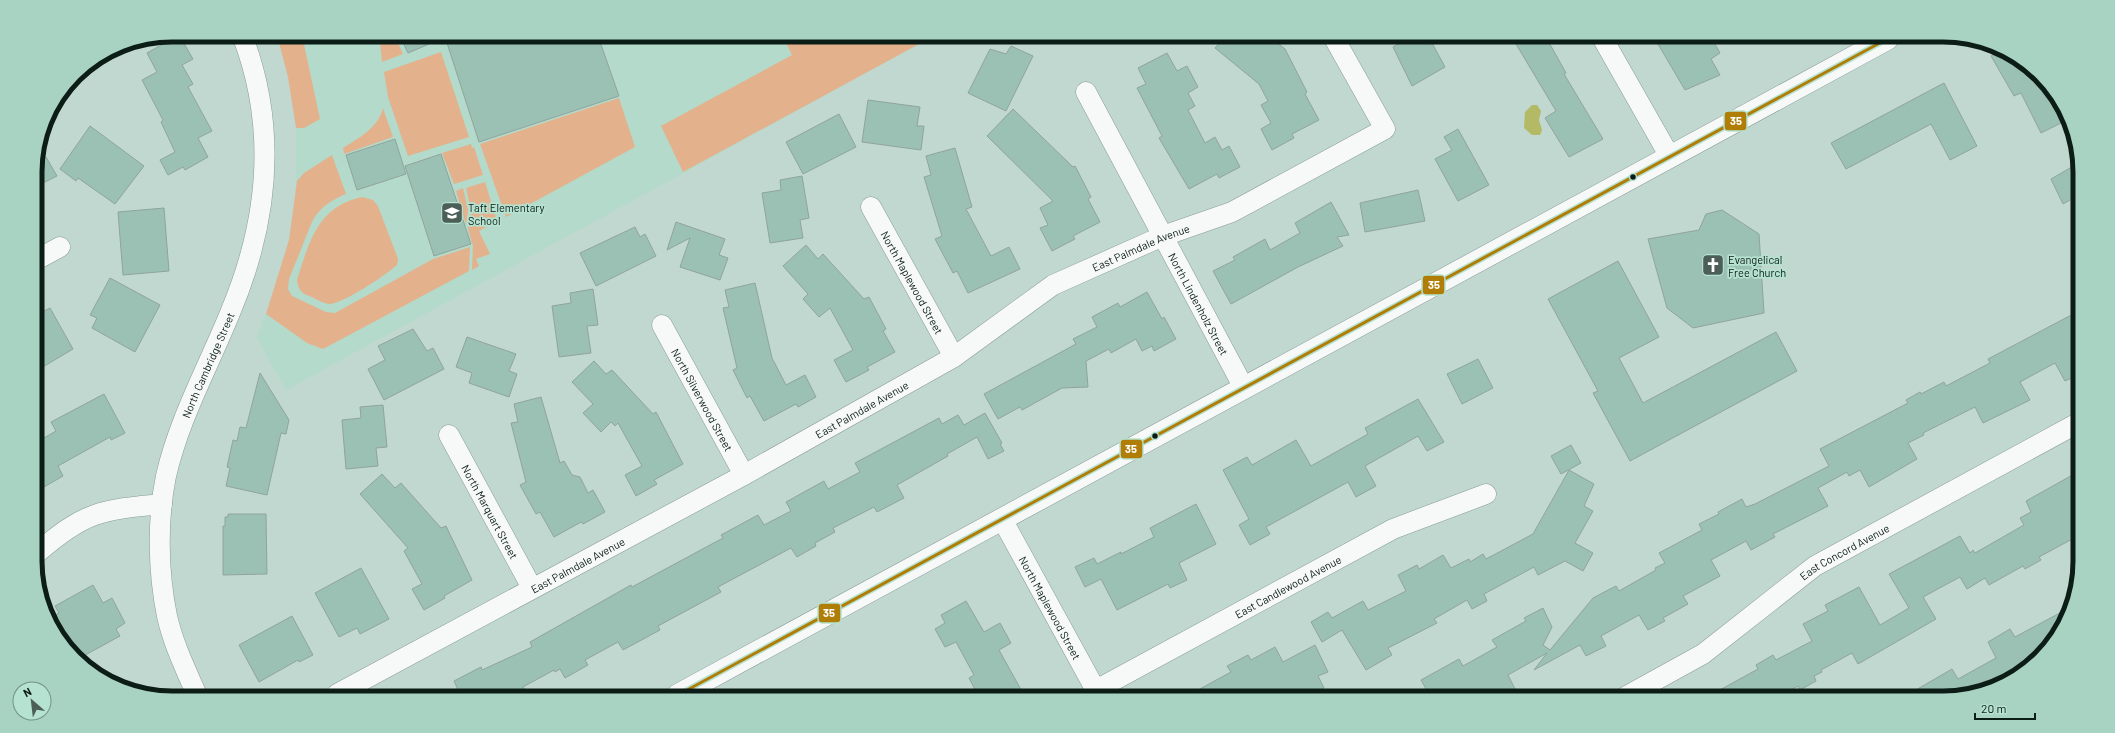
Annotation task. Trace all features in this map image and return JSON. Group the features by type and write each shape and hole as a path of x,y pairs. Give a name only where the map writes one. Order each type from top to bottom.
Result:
{"main road":[{"path":"685,691 1884,42"}],"street":[{"name":"North Cambridge Street","path":"195,691 178,650 167,616 161,558 162,504 171,457 181,427 230,313 247,268 258,228 264,194 262,120 253,69 244,42"},
{"name":"East Palmdale Avenue","path":"343,691 744,475 954,357 1053,286 1163,236 1232,212 1385,128 1336,42"},
{"path":"1605,42 1670,157"},
{"name":"North Lindenholz Street","path":"1086,92 1244,388"},
{"name":"North Maplewood Street","path":"871,207 954,357"},
{"path":"42,257 60,247"},
{"name":"North Silverwood Street","path":"662,325 744,475"},
{"name":"East Concord Avenue","path":"1636,691 1703,654 1814,566 2073,426"},
{"name":"North Marquart Street","path":"449,435 532,588"},
{"name":"East Candlewood Avenue","path":"1101,691 1393,530 1486,494"},
{"path":"42,549 59,534 91,515 115,508 162,504"},
{"name":"North Maplewood Street","path":"1002,519 1096,691"}],"shaded area":[{"name":"Taft Elementary School","path":"279,42 923,42 286,390 257,338 280,275 289,240 296,185 296,128 292,95"},
{"path":"279,42 304,42 320,119 304,128 296,128 288,77"},
{"path":"380,42 398,42 403,54 382,62"},
{"path":"786,42 923,42 683,172 661,126 792,55"},
{"path":"441,52 469,137 408,156 388,97 384,72"},
{"path":"619,98 635,147 506,217 480,144"},
{"path":"1532,105 1537,105 1541,111 1539,120 1542,130 1540,135 1532,135 1524,128 1525,112"},
{"path":"383,108 393,137 344,154 343,148 372,127 381,115"},
{"path":"471,144 472,148 474,147 483,175 454,184 442,153"},
{"path":"332,155 346,194 326,205 312,222 289,279 288,289 292,296 326,312 335,313 433,259 470,247 469,271 323,349 307,343 266,314 289,240 297,181 304,173"},
{"path":"485,182 497,221 479,231 490,254 476,259 479,266 472,270 473,246 468,229 471,211 466,188"},
{"path":"463,188 468,210 466,225 456,191"},
{"path":"362,197 373,200 378,206 398,259 397,265 354,294 335,303 327,304 301,291 298,286 297,280 306,252 311,239 325,217 335,208"}],"building":[{"path":"166,42 183,42 193,59 182,65 193,84 188,87 212,131 198,138 208,157 185,170 183,167 168,175 160,160 175,152 161,122 163,120 142,80 157,72 147,53"},
{"path":"403,42 434,42 408,53"},
{"path":"600,42 619,96 479,142 447,43"},
{"path":"1220,42 1276,42 1285,49 1307,92 1305,94 1319,120 1292,134 1294,138 1272,150 1261,129 1271,123 1261,105 1268,101 1259,84 1215,48"},
{"path":"1402,42 1432,43 1445,67 1412,86 1393,47"},
{"path":"1515,42 1549,42 1566,73 1564,74 1603,139 1569,157 1545,118 1556,111"},
{"path":"1657,42 1714,42 1720,53 1711,59 1720,75 1685,90"},
{"path":"1011,46 1033,56 1006,111 968,93 990,49 1006,54"},
{"path":"1167,53 1177,71 1187,66 1198,87 1188,93 1195,106 1188,110 1205,143 1215,137 1222,150 1229,146 1240,167 1219,178 1217,174 1189,189 1159,138 1162,136 1137,88 1146,84 1138,68"},
{"path":"1995,53 2008,59 2035,80 2051,100 2063,122 2041,133 2021,93 2014,96 1991,56"},
{"path":"1944,83 1977,146 1950,160 1931,124 1846,169 1831,143"},
{"path":"868,100 920,107 917,126 924,126 921,150 862,142"},
{"path":"1013,109 1073,167 1075,166 1091,197 1088,199 1100,222 1073,236 1075,239 1052,251 1040,228 1048,225 1040,208 1053,201 987,136"},
{"path":"839,114 856,147 803,174 786,142"},
{"path":"90,126 144,166 115,204 78,178 76,181 60,169"},
{"path":"1458,129 1489,185 1458,201 1435,159 1452,150 1444,137"},
{"path":"395,139 406,174 357,190 346,155"},
{"path":"955,148 972,207 966,209 991,256 1009,247 1020,269 968,293 957,271 953,273 935,239 942,236 924,177 931,175 926,156"},
{"path":"441,154 471,244 434,256 405,166"},
{"path":"46,157 57,176 42,184 42,163 42,159"},
{"path":"2073,166 2073,198 2063,204 2051,179"},
{"path":"802,176 809,218 800,220 803,238 770,243 762,193 781,190 780,180"},
{"path":"1418,190 1425,221 1365,232 1360,203"},
{"path":"1331,202 1349,235 1337,237 1343,246 1298,267 1231,304 1213,271 1235,260 1233,257 1265,239 1270,250 1300,233 1295,223"},
{"path":"164,208 169,271 123,275 118,212"},
{"path":"1722,210 1759,234 1764,313 1693,328 1667,308 1648,239 1699,230 1706,214"},
{"path":"676,222 725,239 719,255 728,258 720,280 680,267 690,238 667,250"},
{"path":"635,227 640,237 645,234 656,256 596,286 580,253"},
{"path":"806,245 818,259 823,254 864,299 869,297 886,329 883,331 895,352 867,367 869,370 846,382 834,360 853,350 830,308 819,317 803,299 808,294 783,266"},
{"path":"1618,261 1659,337 1619,358 1643,403 1776,332 1797,371 1630,461 1593,393 1598,391 1548,299"},
{"path":"110,278 160,305 135,352 92,328 97,318 90,315"},
{"path":"755,283 772,358 786,385 805,375 816,397 798,407 796,404 764,421 750,396 747,398 733,370 737,368 723,308 729,307 725,290"},
{"path":"593,289 598,325 587,326 591,353 559,357 552,306 571,303 570,293"},
{"path":"1147,292 1162,319 1164,317 1176,339 1154,351 1152,346 1142,351 1136,339 1111,353 1109,349 1086,361 1088,387 1062,388 1022,410 1020,407 998,419 984,394 1076,344 1073,339 1097,327 1092,317 1118,303 1120,307"},
{"path":"50,308 73,349 42,367 42,312"},
{"path":"2073,314 2073,377 2065,381 2055,363 2020,382 2030,400 1983,423 1975,407 1923,433 1924,435 1908,443 1917,459 1869,487 1860,470 1849,476 1847,472 1818,488 1828,506 1773,534 1775,537 1751,550 1746,541 1711,560 1720,576 1683,596 1688,604 1663,618 1665,621 1648,630 1639,615 1601,636 1606,646 1586,656 1580,645 1534,670 1547,653 1508,675 1516,691 1427,691 1421,680 1459,659 1463,666 1497,647 1492,640 1526,621 1524,618 1543,608 1552,627 1543,645 1550,650 1593,598 1616,586 1619,591 1656,570 1655,568 1665,563 1659,553 1702,530 1699,524 1719,514 1718,512 1742,499 1746,507 1755,504 1829,466 1820,449 1908,403 1906,400 1920,392 1921,394 1944,382 1946,386 1990,363 1988,359"},
{"path":"413,329 427,351 433,348 444,369 384,400 368,369 385,360 378,346"},
{"path":"467,337 516,354 509,371 517,374 509,397 469,383 472,373 456,367"},
{"path":"1478,359 1493,388 1462,404 1447,374"},
{"path":"594,361 606,374 612,370 653,414 656,412 683,464 654,480 657,484 636,496 625,475 642,466 618,423 615,426 611,422 601,432 583,413 593,404 572,382"},
{"path":"260,373 289,420 286,434 281,433 267,495 226,486 230,468 227,467 233,440 237,441 240,427 246,428"},
{"path":"104,394 125,433 111,440 110,437 58,466 63,476 42,488 42,439 56,431 51,422"},
{"path":"541,397 560,463 564,461 572,475 580,477 588,493 593,490 605,512 583,524 581,522 554,537 540,512 536,514 520,485 526,482 511,423 518,422 514,404"},
{"path":"1418,399 1444,442 1427,451 1418,436 1365,466 1376,486 1356,497 1348,482 1266,527 1270,534 1250,545 1239,525 1249,519 1223,470 1247,457 1252,465 1296,440 1311,466 1368,434 1365,428"},
{"path":"383,405 387,447 376,448 378,466 346,469 342,420 361,418 360,407"},
{"path":"985,413 1002,443 1000,444 1004,451 988,459 977,437 947,454 948,456 897,485 904,498 877,512 874,507 833,528 835,532 815,543 816,546 797,557 791,548 718,587 721,592 658,626 660,630 623,650 618,642 585,660 588,665 565,678 560,669 555,672 554,670 523,687 525,691 459,691 454,681 481,667 482,670 532,647 530,642 631,585 632,587 723,538 721,535 758,515 764,525 791,511 786,502 824,481 828,489 860,472 855,463 939,418 942,424 958,415 964,425"},
{"path":"1571,445 1581,463 1561,474 1551,456"},
{"path":"1569,470 1594,484 1584,506 1593,511 1575,543 1593,553 1583,571 1565,561 1538,575 1534,567 1484,594 1487,601 1472,609 1467,600 1434,619 1437,623 1388,648 1392,655 1366,670 1342,630 1322,642 1311,622 1328,612 1332,618 1363,601 1368,610 1406,591 1398,575 1417,565 1419,569 1443,555 1451,568 1469,559 1470,562 1483,554 1486,559 1533,534"},
{"path":"382,474 395,488 401,483 441,528 446,526 472,580 444,596 445,598 424,610 412,589 422,584 404,551 408,548 360,494"},
{"path":"2073,475 2073,539 2039,557 2041,560 2025,569 2023,566 1989,585 1985,578 1967,589 1960,577 1923,597 1936,619 1858,664 1852,653 1821,670 1822,672 1814,676 1816,681 1800,690 1798,686 1789,691 1718,691 1758,669 1756,665 1773,655 1776,660 1812,641 1803,624 1828,611 1825,605 1859,587 1880,625 1909,608 1889,574 1960,536 1970,553 1973,550 1975,553 2024,525 2020,518 2031,512 2026,501"},
{"path":"1196,504 1216,544 1179,563 1187,580 1170,588 1168,584 1117,610 1101,579 1085,587 1075,567 1094,558 1097,564 1121,552 1121,554 1154,537 1150,528"},
{"path":"228,514 266,514 267,574 223,575 223,526 225,526 225,517 228,517"},
{"path":"361,568 389,619 360,634 357,628 339,637 315,593"},
{"path":"93,585 103,603 112,598 125,623 116,629 120,636 83,656 74,647 55,619 54,616 59,613 55,606"},
{"path":"966,601 984,632 1000,623 1011,643 999,650 1022,691 976,691 969,678 974,675 956,642 945,647 935,629 945,623 941,615"},
{"path":"2063,611 2060,619 2041,647 2029,659 2008,674 1969,689 1952,691 1914,691 1952,669 1958,679 1996,658 1988,642 2010,629 2015,637"},
{"path":"292,616 313,655 299,662 298,660 259,682 239,645"},
{"path":"1315,645 1328,672 1318,676 1324,688 1318,691 1196,691 1231,672 1227,666 1248,655 1251,660 1275,647 1283,662"}],"transit line":[{"name":"35","path":"685,691 1881,42"}],"place":[{"name":"Taft Elementary School","path":"452,213"},
{"name":"Evangelical Free Church","path":"1713,265"}]}
